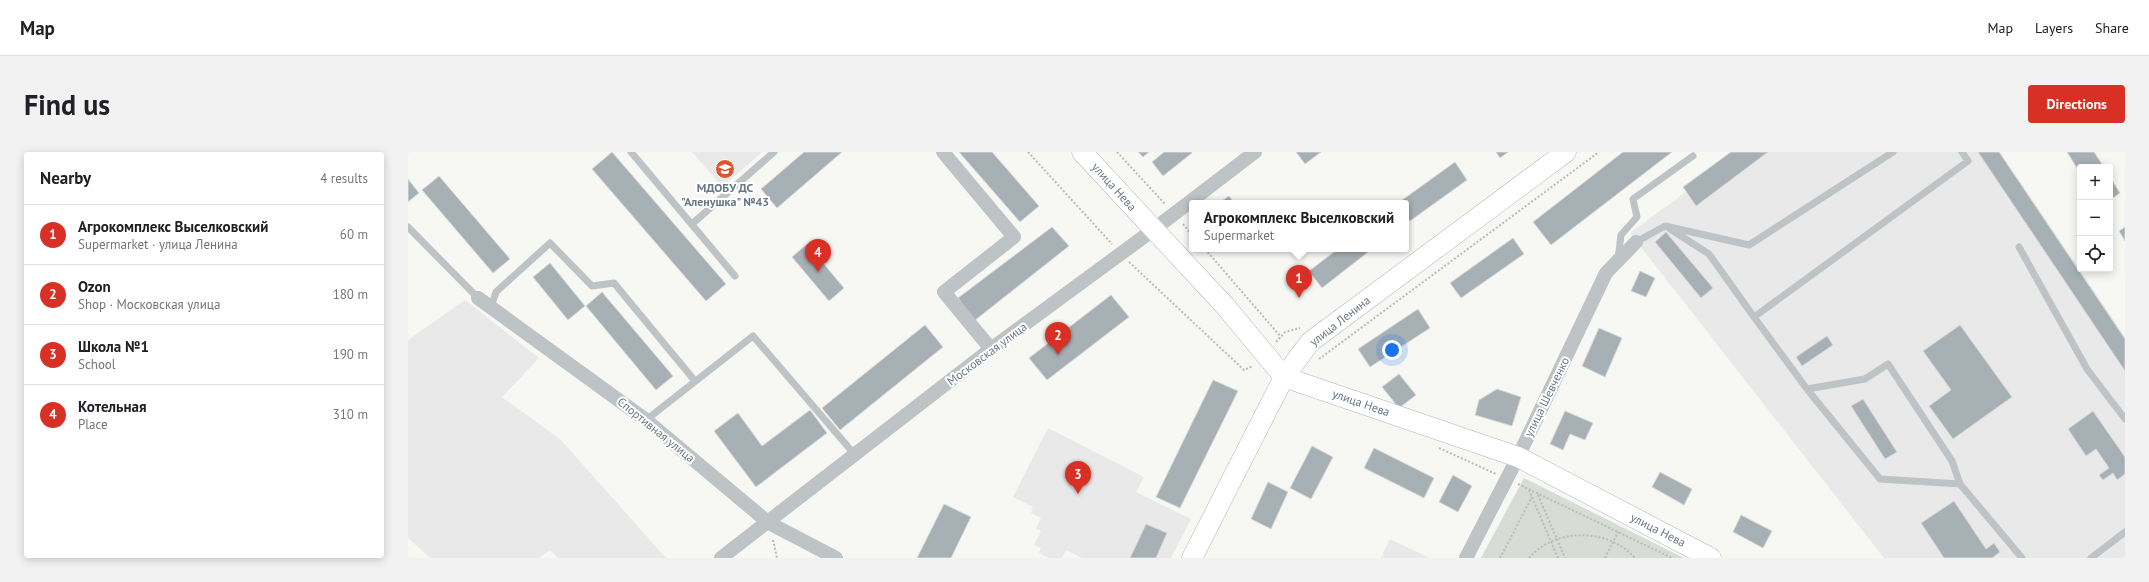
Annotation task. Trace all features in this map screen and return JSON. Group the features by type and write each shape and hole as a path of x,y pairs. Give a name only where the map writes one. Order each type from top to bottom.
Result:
{"main road":[{"name":"улица Нева","path":"1082,152 1226,307 1284,377 1518,457 1711,558"},
{"name":"улица Ленина","path":"1192,558 1284,377 1310,342 1566,152"}],"street":[{"path":"943,152 1014,236 944,292 991,349"},
{"name":"Московская улица","path":"1192,200 1255,152"},
{"name":"Московская улица","path":"721,558 856,456 991,349 1189,203"},
{"name":"улица Шевченко","path":"1466,558 1518,457 1606,273 1636,242"},
{"name":"Спортивная улица","path":"478,298 646,420 769,523 836,558"}],"lane":[{"path":"631,152 735,276"},
{"path":"692,224 774,152"},
{"path":"1636,242 1664,226 1749,245 1892,152"},
{"path":"1754,317 1968,161 1962,152"},
{"path":"1618,261 1621,235 1637,217 1633,199 1693,156"},
{"path":"1664,226 1709,254 1807,389 1880,479 1960,484"},
{"path":"408,227 478,298"},
{"path":"491,307 496,292 550,243 592,286 614,283 695,381"},
{"path":"2019,247 2087,369 2125,419"},
{"path":"646,420 753,336 856,456"},
{"path":"1807,389 1865,379 1888,364 1952,460 1960,484 2022,558"},
{"path":"2092,558 2125,532"}],"path":[{"path":"1028,152 1121,254 1244,370 1254,365"},
{"path":"1117,152 1189,231"},
{"path":"1318,359 1600,152"},
{"path":"1208,252 1281,337"},
{"path":"1438,448 1672,558"},
{"path":"1528,489 1558,558"},
{"path":"1537,494 1565,558"},
{"path":"1500,558 1532,497"},
{"path":"1605,558 1618,532"},
{"path":"1529,558 1534,553 1557,539 1587,535 1614,542 1635,558"}],"shaded area":[{"name":"МДОБУ ДС \"Аленушка\" №43","path":"692,152 762,152 722,187"},
{"path":"1740,152 2000,152 2077,266 2077,272 2081,272 2125,337 2125,558 1884,558 1630,233"},
{"path":"465,300 539,358 502,397 561,440 666,558 558,558 550,550 539,558 430,558 408,538 408,340"},
{"path":"1048,428 1144,477 1136,492 1191,519 1171,558 1082,558 1066,550 1062,558 1049,558 1039,553 1041,548 1034,545 1041,531 1036,528 1041,518 1031,513 1033,507 1013,497"},
{"path":"1524,478 1684,558 1481,558"},
{"path":"1390,539 1430,558 1381,558"}],"building":[{"path":"612,152 726,284 706,301 592,169"},
{"path":"804,152 842,152 777,208 761,189"},
{"path":"959,152 992,152 1039,206 1020,222"},
{"path":"1138,152 1149,152 1143,157"},
{"path":"1164,152 1192,153 1163,176 1152,162"},
{"path":"1296,152 1321,152 1305,164"},
{"path":"1496,152 1508,152 1500,158"},
{"path":"1623,152 1672,152 1551,245 1533,222"},
{"path":"1731,152 1768,152 1696,206 1683,187"},
{"path":"1978,152 1999,152 2077,268 2077,272 2080,272 2125,339 2125,371"},
{"path":"2067,152 2094,152 2102,164 2077,164 2077,168"},
{"path":"1455,162 1467,180 1410,221 1409,200 1402,200"},
{"path":"439,176 510,259 493,273 422,190"},
{"path":"408,179 419,193 408,202"},
{"path":"2113,182 2120,193 2113,198"},
{"path":"1229,196 1232,200 1223,200"},
{"path":"1052,227 1069,246 974,321 958,298"},
{"path":"2125,227 2125,241 2119,231"},
{"path":"1666,232 1713,288 1701,298 1655,242"},
{"path":"1513,238 1524,254 1461,298 1450,283"},
{"path":"807,244 844,288 829,301 792,257"},
{"path":"1334,252 1368,252 1322,288 1309,271"},
{"path":"550,263 585,306 568,320 533,277"},
{"path":"1640,271 1655,278 1646,297 1631,291"},
{"path":"602,292 673,376 656,390 586,306"},
{"path":"1111,295 1129,317 1047,380 1029,358"},
{"path":"1418,309 1430,328 1370,367 1358,349"},
{"path":"925,325 943,347 840,430 822,408"},
{"path":"1960,325 2012,397 1953,439 1929,406 1951,390 1923,351"},
{"path":"1599,328 1622,338 1605,377 1582,366"},
{"path":"1827,336 1833,345 1802,366 1796,357"},
{"path":"1399,374 1416,395 1399,408 1382,387"},
{"path":"1213,380 1238,391 1180,508 1156,497"},
{"path":"1497,389 1521,397 1512,426 1475,415 1479,400"},
{"path":"1863,399 1897,452 1885,459 1851,406"},
{"path":"810,410 827,433 756,487 714,431 738,413 762,446"},
{"path":"1565,411 1593,423 1585,440 1570,434 1563,450 1550,444"},
{"path":"2093,411 2125,457 2125,474 2117,480 2113,473 2103,480 2099,475 2109,468 2096,449 2086,456 2068,429"},
{"path":"1312,446 1333,457 1311,499 1290,488"},
{"path":"1374,448 1434,478 1424,498 1364,468"},
{"path":"1660,472 1692,489 1684,505 1652,487"},
{"path":"1453,475 1472,486 1458,512 1439,502"},
{"path":"1268,482 1288,492 1271,529 1251,519"},
{"path":"1954,501 1986,549 1994,543 2000,552 1992,558 1944,558 1921,523"},
{"path":"944,504 971,517 951,558 917,558"},
{"path":"1741,515 1772,531 1763,548 1733,532"},
{"path":"1146,524 1167,533 1156,558 1130,558"}],"place":[{"name":"МДОБУ ДС \"Аленушка\" №43","path":"725,169"},
{"name":"Котельная","path":"818,272"},
{"name":"Агрокомплекс Выселковский","path":"1299,298"},
{"name":"Ozon","path":"1058,355"},
{"name":"Школа №1","path":"1078,494"}]}
